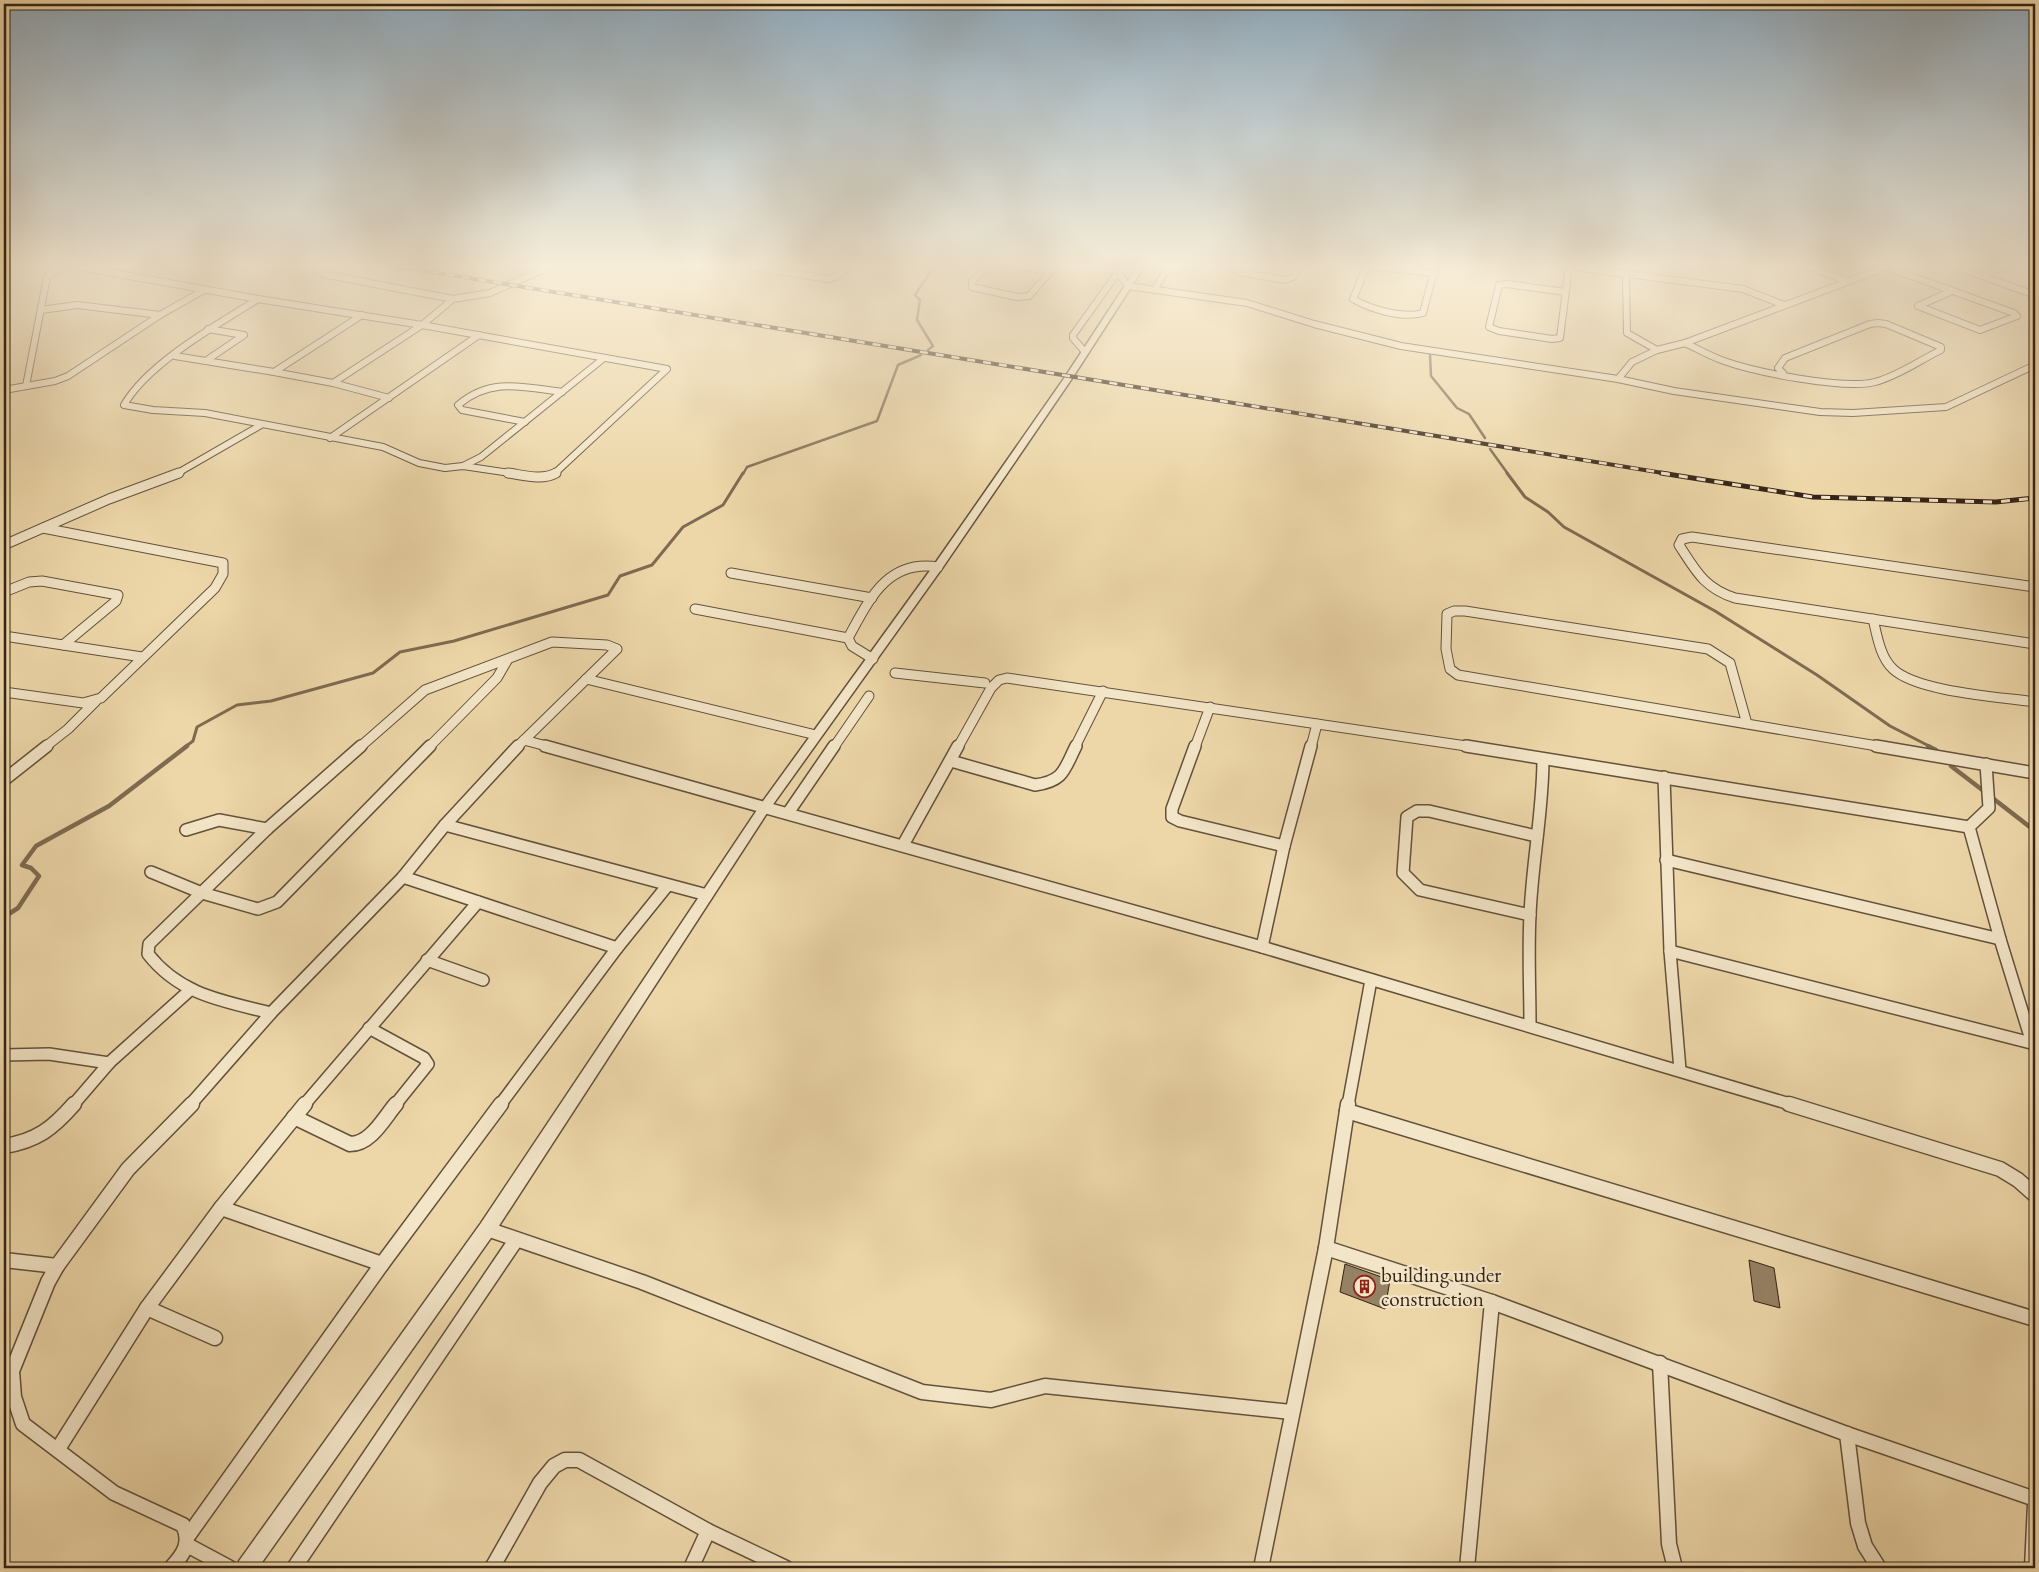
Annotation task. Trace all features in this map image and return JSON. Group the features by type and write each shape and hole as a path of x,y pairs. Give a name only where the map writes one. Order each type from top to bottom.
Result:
{"street":[{"path":"26,386 36,337"},
{"path":"4,390 55,381 68,376 126,337"},
{"path":"198,337 134,390 124,405 153,410 205,412 261,426 383,447 419,463 445,468 463,466 482,468 534,477 550,476 558,471 667,369 492,337"},
{"path":"207,360 242,337"},
{"path":"274,372 327,337"},
{"path":"333,384 403,337"},
{"path":"330,438 476,337"},
{"path":"1073,337 1085,352"},
{"path":"246,1568 487,1229 765,806 938,566 1095,337"},
{"path":"1367,337 1401,346 1618,379 1674,391 1800,409 1853,413 1946,407 2035,365"},
{"path":"1541,337 1552,339 1560,337"},
{"path":"1635,337 1657,350"},
{"path":"1618,379 1632,362 1657,350 1685,344 1702,337"},
{"path":"1783,373 1778,368 1784,358 1836,337"},
{"path":"1685,344 1729,362 1783,373 1844,382 1875,382 1941,350 1941,347 1918,337"},
{"path":"175,356 274,372 389,398"},
{"path":"463,466 481,457 604,358"},
{"path":"525,422 462,410 458,405 478,390 494,386 562,392"},
{"path":"4,545 109,499 176,474 261,426"},
{"path":"481,457 482,468"},
{"path":"4,780 68,729 96,701 105,696 142,657 215,588 223,578 225,570 223,563 43,528"},
{"path":"2035,587 1692,537 1682,538 1679,545 1705,585 1718,594 2035,644"},
{"path":"873,658 848,642 848,638 872,598 888,578 896,573 918,566 938,566"},
{"path":"731,573 872,598"},
{"path":"4,592 28,582 42,581 118,595 116,601 63,644"},
{"path":"695,609 848,638"},
{"path":"1747,724 1730,663 1708,649 1464,611 1454,611 1447,614 1445,639 1447,661 1450,669 1458,675 1747,724 2035,772"},
{"path":"1873,619 1879,643 1892,668 1903,676 1922,684 2035,702"},
{"path":"4,636 142,657"},
{"path":"230,1568 188,1540 183,1525 114,1493 23,1424 14,1397 12,1371 48,1282 57,1266 128,1169 200,1095 271,1013 403,877 445,824 524,740 617,649 607,645 552,642 425,690 267,829 149,944 147,949 151,960 165,976 189,990 271,1013"},
{"path":"151,872 156,876 202,893 258,909 277,902 497,678 508,659"},
{"path":"895,673 986,683"},
{"path":"903,845 991,688 999,680 1014,678 1391,734 1969,827"},
{"path":"586,679 816,735"},
{"path":"951,761 1035,785 1049,783 1061,776 1103,690"},
{"path":"4,692 79,703 96,701"},
{"path":"788,813 868,696"},
{"path":"1210,707 1172,809 1172,816 1180,821 1284,846"},
{"path":"1262,947 1284,846 1317,724"},
{"path":"524,740 765,806 1262,947 1680,1070 2000,1169 2018,1180 2035,1195"},
{"path":"1530,1025 1530,915 1536,836 1543,783 1543,759"},
{"path":"1969,827 1989,808 1986,764"},
{"path":"1664,777 1670,951 1680,1070"},
{"path":"1530,915 1420,890 1403,873 1407,817 1417,810 1429,811 1536,836"},
{"path":"186,830 218,820 227,820 267,829"},
{"path":"445,824 707,896"},
{"path":"1969,827 2000,939 2034,1043"},
{"path":"1666,860 2000,939"},
{"path":"403,877 617,948"},
{"path":"171,1568 185,1552 188,1540 382,1264 617,948 668,886"},
{"path":"58,1449 147,1308 221,1208 294,1116 478,902"},
{"path":"1670,951 2034,1043"},
{"path":"427,960 483,980"},
{"path":"1261,1568 1291,1412 1326,1248 1347,1111 1371,980"},
{"path":"4,1146 27,1143 39,1138 54,1126 110,1063 189,990"},
{"path":"294,1116 350,1144 357,1144 367,1139 428,1064 424,1058 369,1028"},
{"path":"4,1055 48,1054 110,1063"},
{"path":"1347,1111 2035,1319"},
{"path":"221,1208 382,1264"},
{"path":"487,1229 642,1282 922,1392 991,1400 1045,1386 1291,1412"},
{"path":"294,1568 516,1240"},
{"path":"1326,1248 1492,1302 1847,1434 2035,1499"},
{"path":"4,1260 57,1266"},
{"path":"1467,1568 1492,1302"},
{"path":"147,1308 215,1338"},
{"path":"1660,1363 1669,1544 1675,1568"},
{"path":"1847,1434 1858,1523 1865,1546 1879,1568"},
{"path":"492,1568 540,1483 554,1466 572,1459 579,1460 708,1531 786,1568"},
{"path":"2032,1568 2035,1504"},
{"path":"691,1568 708,1531"}],"building":[{"path":"1749,1260 1774,1268 1780,1308 1754,1301"},
{"name":"building under construction","path":"1345,1264 1390,1280 1385,1309 1340,1292"}],"waterway":[{"path":"928,337 933,346 928,350"},
{"path":"743,474 747,467 877,421 898,365 921,355"},
{"path":"1430,355 1431,376 1457,408 1469,414 1485,438"},
{"path":"1490,449 1508,474"},
{"path":"185,747 193,741 197,727 237,705 271,701 373,673 400,652 454,641 608,595 620,576 652,565 683,527 723,505 743,473"},
{"path":"1507,473 1525,497 1548,512 1564,527 1715,611 1817,675 1890,726 1931,747"},
{"path":"4,917 18,908 39,876 31,868 22,865 36,846 109,806 187,746"},
{"path":"1928,746 1936,750"},
{"path":"1951,766 1985,792"},
{"path":"1990,796 2035,831"}],"railway":[{"path":"832,337 1669,474"},
{"path":"1661,473 1813,497 1996,502 2035,498"}],"place":[{"name":"building under construction","path":"1365,1286"}]}
